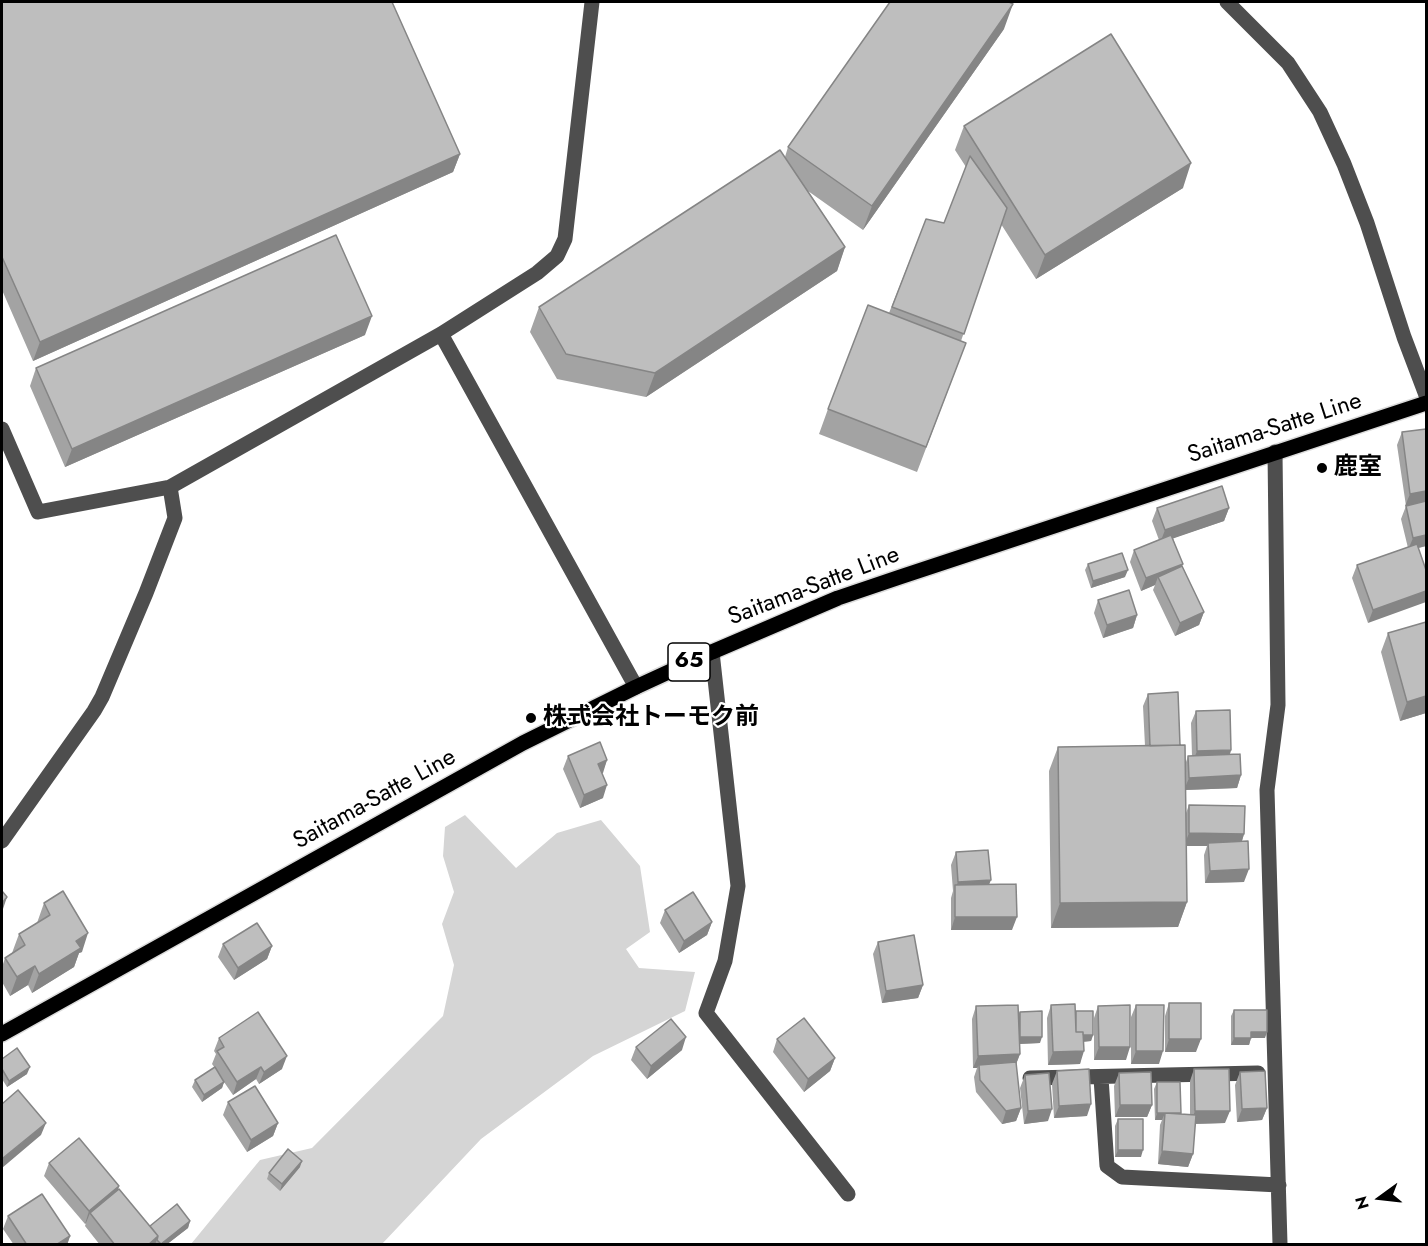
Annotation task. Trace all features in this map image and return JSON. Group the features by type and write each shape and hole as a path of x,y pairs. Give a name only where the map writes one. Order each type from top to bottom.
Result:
{"main road":[{"name":"Saitama-Satte Line","path":"2,1034 523,743 712,652 869,587 1426,403"}],"street":[{"path":"2,429 38,513 170,487 441,334 537,273 557,256 565,239 592,2"},
{"path":"1227,2 1288,63 1320,112 1363,213 1404,337 1426,394"},
{"path":"441,334 636,687"},
{"path":"1275,452 1278,705 1267,790 1280,1245"},
{"path":"2,841 102,697 175,518 170,487"},
{"path":"712,652 738,886 725,961 706,1013 848,1194"},
{"path":"1024,1078 1101,1078 1276,1072"},
{"path":"1101,1078 1107,1166 1122,1177 1279,1185"}],"shaded area":[{"path":"465,815 516,868 557,833 601,820 640,866 650,932 626,949 639,968 695,972 685,1011 593,1056 481,1139 382,1244 191,1244 260,1160 312,1148 443,1016 454,965 442,924 454,892 443,856 445,827"}],"building":[{"path":"2,2 392,2 460,154 40,342 2,257"},
{"path":"890,2 1009,2 1013,4 872,206 788,147"},
{"path":"1111,34 1191,163 1045,255 964,126"},
{"path":"780,150 845,247 655,373 566,354 539,307"},
{"path":"970,156 1007,208 964,334 892,307 926,219 944,223"},
{"path":"336,235 372,316 72,449 36,368"},
{"path":"868,305 966,343 926,447 828,409"},
{"path":"1426,429 1426,491 1410,494 1402,432"},
{"path":"1222,486 1229,508 1165,530 1157,508"},
{"path":"1426,501 1426,535 1413,538 1406,506"},
{"path":"1171,535 1183,564 1146,578 1134,550"},
{"path":"1417,544 1426,570 1426,591 1373,610 1357,565"},
{"path":"1122,553 1128,570 1093,581 1088,564"},
{"path":"1182,566 1204,612 1180,623 1158,577"},
{"path":"1129,590 1137,615 1107,625 1098,600"},
{"path":"1426,622 1426,696 1407,702 1388,633"},
{"path":"1178,692 1180,745 1150,746 1148,694"},
{"path":"1230,710 1231,750 1197,751 1196,711"},
{"path":"600,742 607,760 598,764 607,785 584,795 568,756"},
{"path":"1185,745 1187,902 1060,903 1058,747"},
{"path":"1240,754 1241,775 1189,778 1188,756"},
{"path":"1189,805 1245,806 1244,834 1189,833"},
{"path":"1248,841 1249,869 1210,871 1208,843"},
{"path":"988,850 991,880 958,882 956,852"},
{"path":"1016,884 1017,917 955,917 955,885"},
{"path":"2,891 7,897 2,903"},
{"path":"63,891 88,933 76,941 81,948 39,974 35,966 17,977 5,958 25,945 19,934 50,915 44,903"},
{"path":"693,892 712,922 684,941 665,910"},
{"path":"257,923 272,946 238,968 223,944"},
{"path":"914,935 923,985 886,991 878,942"},
{"path":"1169,1003 1201,1003 1201,1039 1169,1039"},
{"path":"1075,1004 1076,1032 1083,1032 1084,1051 1053,1052 1051,1005"},
{"path":"1018,1005 1020,1054 978,1056 976,1006"},
{"path":"1130,1005 1130,1047 1099,1047 1098,1006"},
{"path":"1136,1005 1164,1005 1163,1051 1136,1051"},
{"path":"1234,1010 1267,1010 1267,1032 1251,1032 1251,1038 1234,1038"},
{"path":"1042,1011 1042,1037 1020,1037 1020,1012"},
{"path":"1076,1011 1093,1011 1093,1035 1076,1032"},
{"path":"258,1012 287,1056 264,1072 261,1067 237,1082 217,1051 224,1047 219,1038"},
{"path":"804,1018 835,1058 808,1079 777,1039"},
{"path":"671,1019 686,1037 651,1066 636,1047"},
{"path":"17,1048 30,1067 9,1081 2,1069 2,1059"},
{"path":"1016,1062 1021,1108 1006,1111 980,1080 979,1065"},
{"path":"215,1067 224,1082 204,1095 195,1080"},
{"path":"1089,1069 1091,1104 1059,1106 1057,1071"},
{"path":"1194,1069 1229,1069 1230,1111 1195,1111"},
{"path":"1265,1071 1267,1108 1242,1109 1240,1072"},
{"path":"1151,1072 1152,1105 1120,1105 1119,1073"},
{"path":"1049,1073 1052,1109 1028,1111 1025,1075"},
{"path":"1157,1082 1180,1082 1181,1113 1157,1113"},
{"path":"255,1086 278,1123 251,1140 228,1102"},
{"path":"18,1090 46,1123 3,1158 2,1104"},
{"path":"1165,1113 1196,1115 1193,1154 1162,1151"},
{"path":"1118,1119 1143,1119 1143,1150 1118,1150"},
{"path":"79,1138 119,1186 89,1211 49,1163"},
{"path":"288,1149 302,1161 282,1184 269,1173"},
{"path":"119,1189 158,1236 148,1245 115,1245 90,1213"},
{"path":"42,1194 70,1236 56,1245 27,1245 8,1216"},
{"path":"177,1204 190,1221 161,1244 150,1226"}],"place":[{"name":"鹿室","path":"1322,468"},
{"name":"株式会社トーモク前","path":"531,718"}]}
